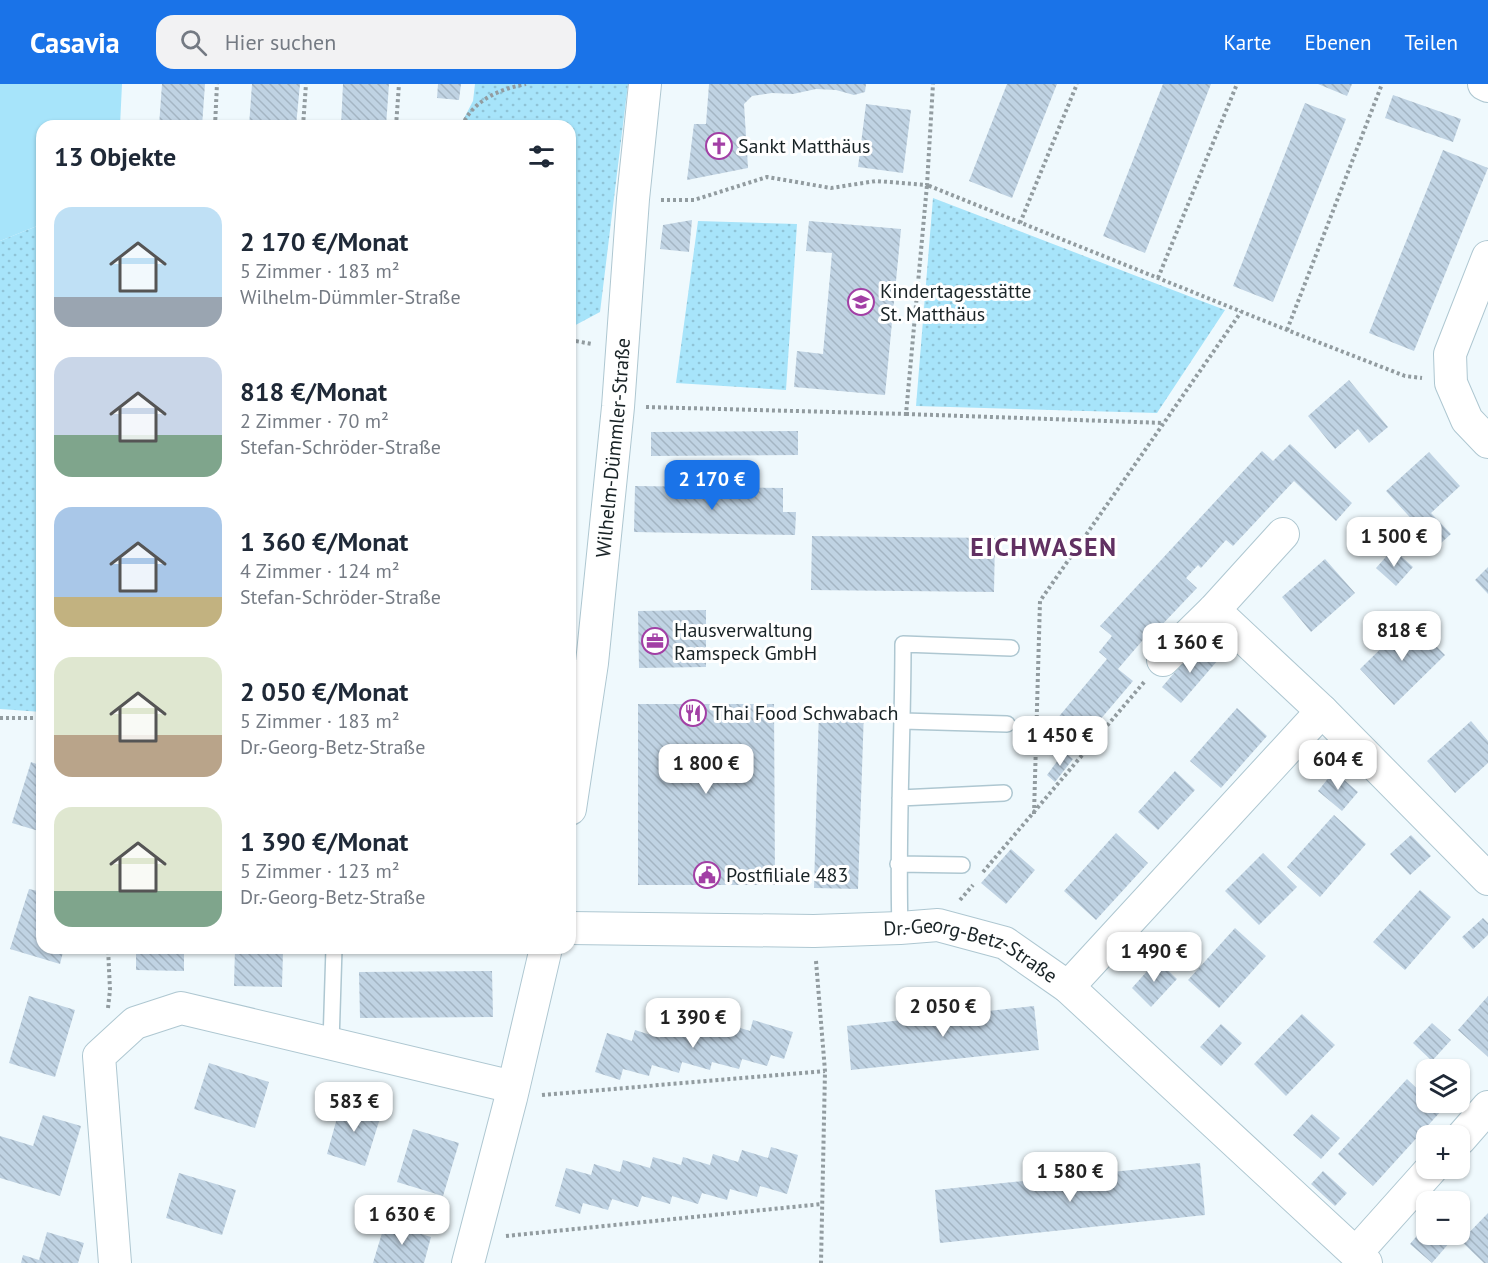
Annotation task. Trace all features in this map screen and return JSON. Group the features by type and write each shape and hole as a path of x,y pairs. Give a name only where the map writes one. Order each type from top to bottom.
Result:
{"street":[{"name":"Wilhelm-Dümmler-Straße","path":"577,719 592,663 618,407 633,199 645,84"},
{"path":"1488,257 1450,354 1452,383 1467,420 1488,442"},
{"path":"1163,660 1214,610 1282,534"},
{"path":"1214,610 1322,711 1488,879"},
{"path":"1068,987 1322,711"},
{"name":"Dr.-Georg-Betz-Straße","path":"576,928 814,931 938,925 1005,943 1068,987 1361,1258"},
{"path":"471,1252 545,954"},
{"path":"115,1263 99,1056 135,1023 181,1008 331,1043 512,1093"},
{"path":"1470,1127 1488,1107"},
{"path":"1361,1258 1423,1179"}],"lane":[{"path":"900,928 898,864 903,644 1011,648"},
{"path":"903,721 1007,724"},
{"path":"900,798 1004,793"},
{"path":"898,864 962,865"},
{"path":"331,1043 333,954"}],"path":[{"path":"215,120 218,84"},
{"path":"303,120 306,84"},
{"path":"396,120 399,84"},
{"path":"465,120 483,99 509,87 526,84"},
{"path":"906,414 927,185 933,84"},
{"path":"1020,223 1077,84"},
{"path":"1158,279 1237,84"},
{"path":"1287,330 1382,84"},
{"path":"633,199 694,200 767,177 831,188 876,181 927,185 1406,376 1452,383"},
{"path":"1034,814 1040,601 1241,312"},
{"path":"618,407 1164,423"},
{"path":"983,873 1163,660"},
{"path":"0,718 36,718"},
{"path":"938,925 975,882"},
{"path":"814,931 825,1071 821,1263"},
{"path":"99,1056 110,990 108,954"},
{"path":"512,1093 825,1071"},
{"path":"471,1252 519,1234 822,1204"}],"shaded area":[{"path":"0,84 122,84 120,120 36,120 36,226 0,241"},
{"path":"475,84 628,84 600,312 576,325 576,120 463,120 473,101"},
{"path":"933,198 1225,310 1157,413 916,406"},
{"path":"698,221 797,224 786,390 676,383"},
{"path":"36,226 36,712 0,709 0,241"}],"building":[{"path":"162,84 205,84 202,120 159,120"},
{"path":"252,84 300,84 297,120 249,120"},
{"path":"343,84 389,84 386,120 341,120"},
{"path":"438,84 461,84 459,100 437,98"},
{"name":"Sankt Matthäus","path":"709,84 866,84 865,92 854,95 836,90 816,89 793,94 772,93 752,96 744,104 748,168 687,180 694,124 706,124"},
{"path":"1007,84 1057,84 1012,198 969,181"},
{"path":"1163,84 1211,84 1145,253 1103,236"},
{"path":"1318,84 1352,84 1347,96"},
{"path":"1393,95 1461,119 1453,142 1385,118"},
{"path":"1305,103 1346,119 1273,302 1233,286"},
{"path":"866,104 911,110 903,173 858,167"},
{"path":"1443,150 1488,168 1414,351 1369,333"},
{"path":"692,220 689,252 660,249 663,225"},
{"name":"Kindertagesstätte St. Matthäus","path":"809,221 901,229 885,395 794,387 797,351 823,354 832,253 806,251"},
{"path":"1349,380 1388,427 1369,443 1358,429 1335,449 1308,416"},
{"path":"798,431 798,455 651,456 651,432"},
{"path":"1290,444 1352,503 1336,521 1294,481 1233,546 1226,540 1201,568 1198,565 1186,578 1197,588 1157,630 1154,627 1118,669 1133,681 1076,748 1051,726 1107,659 1099,652 1112,636 1100,626 1262,451 1273,461"},
{"path":"1429,452 1460,486 1431,513 1451,534 1431,552 1412,530 1417,525 1386,491"},
{"path":"635,486 783,488 783,512 796,512 795,535 634,532"},
{"path":"812,536 995,538 994,592 811,590"},
{"path":"1393,549 1413,567 1396,586 1376,568"},
{"path":"1325,559 1355,593 1311,632 1282,597"},
{"path":"1488,567 1488,594 1475,580"},
{"path":"706,610 706,667 639,668 638,611"},
{"path":"1410,620 1445,655 1394,705 1360,669"},
{"path":"1199,644 1218,660 1181,703 1162,687"},
{"path":"638,704 774,704 775,885 638,885"},
{"path":"819,708 864,710 858,889 814,888"},
{"path":"1237,708 1267,736 1221,788 1190,761"},
{"path":"1471,721 1488,741 1488,763 1455,793 1427,761"},
{"path":"1064,752 1073,759 1055,782 1047,775"},
{"path":"31,762 36,764 36,830 12,823"},
{"path":"1175,771 1195,790 1158,830 1138,812"},
{"path":"1334,771 1358,792 1342,811 1318,791"},
{"path":"1334,815 1366,844 1320,897 1287,867"},
{"path":"1116,833 1148,863 1096,920 1064,891"},
{"path":"1411,835 1431,856 1410,875 1390,854"},
{"path":"1011,849 1035,870 1006,904 981,883"},
{"path":"1263,853 1297,887 1259,925 1225,891"},
{"path":"29,889 36,891 36,954 62,954 60,964 10,949"},
{"path":"1420,890 1451,917 1405,970 1373,942"},
{"path":"1483,918 1488,923 1488,935 1473,949 1462,937"},
{"path":"1235,928 1266,956 1219,1008 1188,980"},
{"path":"136,954 184,954 184,971 136,970"},
{"path":"235,954 283,954 282,987 234,986"},
{"path":"1157,960 1177,979 1151,1007 1132,988"},
{"path":"492,971 493,1017 360,1018 359,972"},
{"path":"29,996 75,1010 55,1077 9,1063"},
{"path":"1488,996 1488,1057 1458,1030"},
{"path":"1034,1006 1039,1050 851,1070 847,1026"},
{"path":"1302,1014 1335,1045 1286,1096 1254,1064"},
{"path":"753,1020 793,1032 784,1059 771,1055 767,1066 742,1059 739,1069 712,1062 710,1070 682,1062 679,1073 652,1065 649,1076 623,1069 620,1080 595,1072 607,1033 632,1041 635,1030 660,1038 664,1026 690,1034 693,1023 721,1032 724,1023 750,1031"},
{"path":"1432,1023 1451,1040 1434,1059 1430,1059 1413,1043"},
{"path":"1221,1024 1242,1043 1221,1066 1200,1047"},
{"path":"209,1063 269,1082 255,1128 194,1109"},
{"path":"1407,1079 1416,1088 1416,1113 1439,1113 1428,1125 1416,1125 1416,1139 1373,1186 1338,1154"},
{"path":"342,1100 382,1112 365,1166 327,1154"},
{"path":"1312,1114 1340,1138 1321,1159 1293,1135"},
{"path":"43,1115 81,1126 60,1196 0,1178 0,1136 33,1146"},
{"path":"413,1129 459,1143 443,1196 397,1182"},
{"path":"771,1147 798,1155 787,1194 760,1186 757,1197 730,1189 727,1200 702,1193 698,1204 672,1196 670,1204 642,1196 638,1207 612,1199 608,1210 583,1203 580,1214 555,1206 566,1168 591,1175 594,1164 620,1172 623,1160 650,1168 653,1157 681,1165 683,1157 710,1165 713,1154 738,1162 742,1150 768,1158"},
{"path":"1200,1163 1205,1215 940,1243 935,1190"},
{"path":"1323,1171 1347,1193 1335,1206 1311,1184"},
{"path":"179,1173 236,1190 222,1235 166,1218"},
{"path":"1488,1213 1488,1263 1484,1263 1465,1245 1470,1245 1470,1232"},
{"path":"385,1223 431,1237 424,1263 373,1263"},
{"path":"47,1232 84,1243 78,1263 21,1263 23,1255 39,1260"},
{"path":"1416,1237 1416,1245 1447,1245 1432,1263 1410,1244"}],"place":[{"name":"Sankt Matthäus","path":"719,146"},
{"name":"Kindertagesstätte St. Matthäus","path":"861,302"},
{"name":"Hausverwaltung Ramspeck GmbH","path":"655,641"},
{"name":"Thai Food Schwabach","path":"693,713"},
{"name":"Postfiliale 483","path":"707,875"}],"district":[{"name":"EICHWASEN","path":"1044,546"}]}
